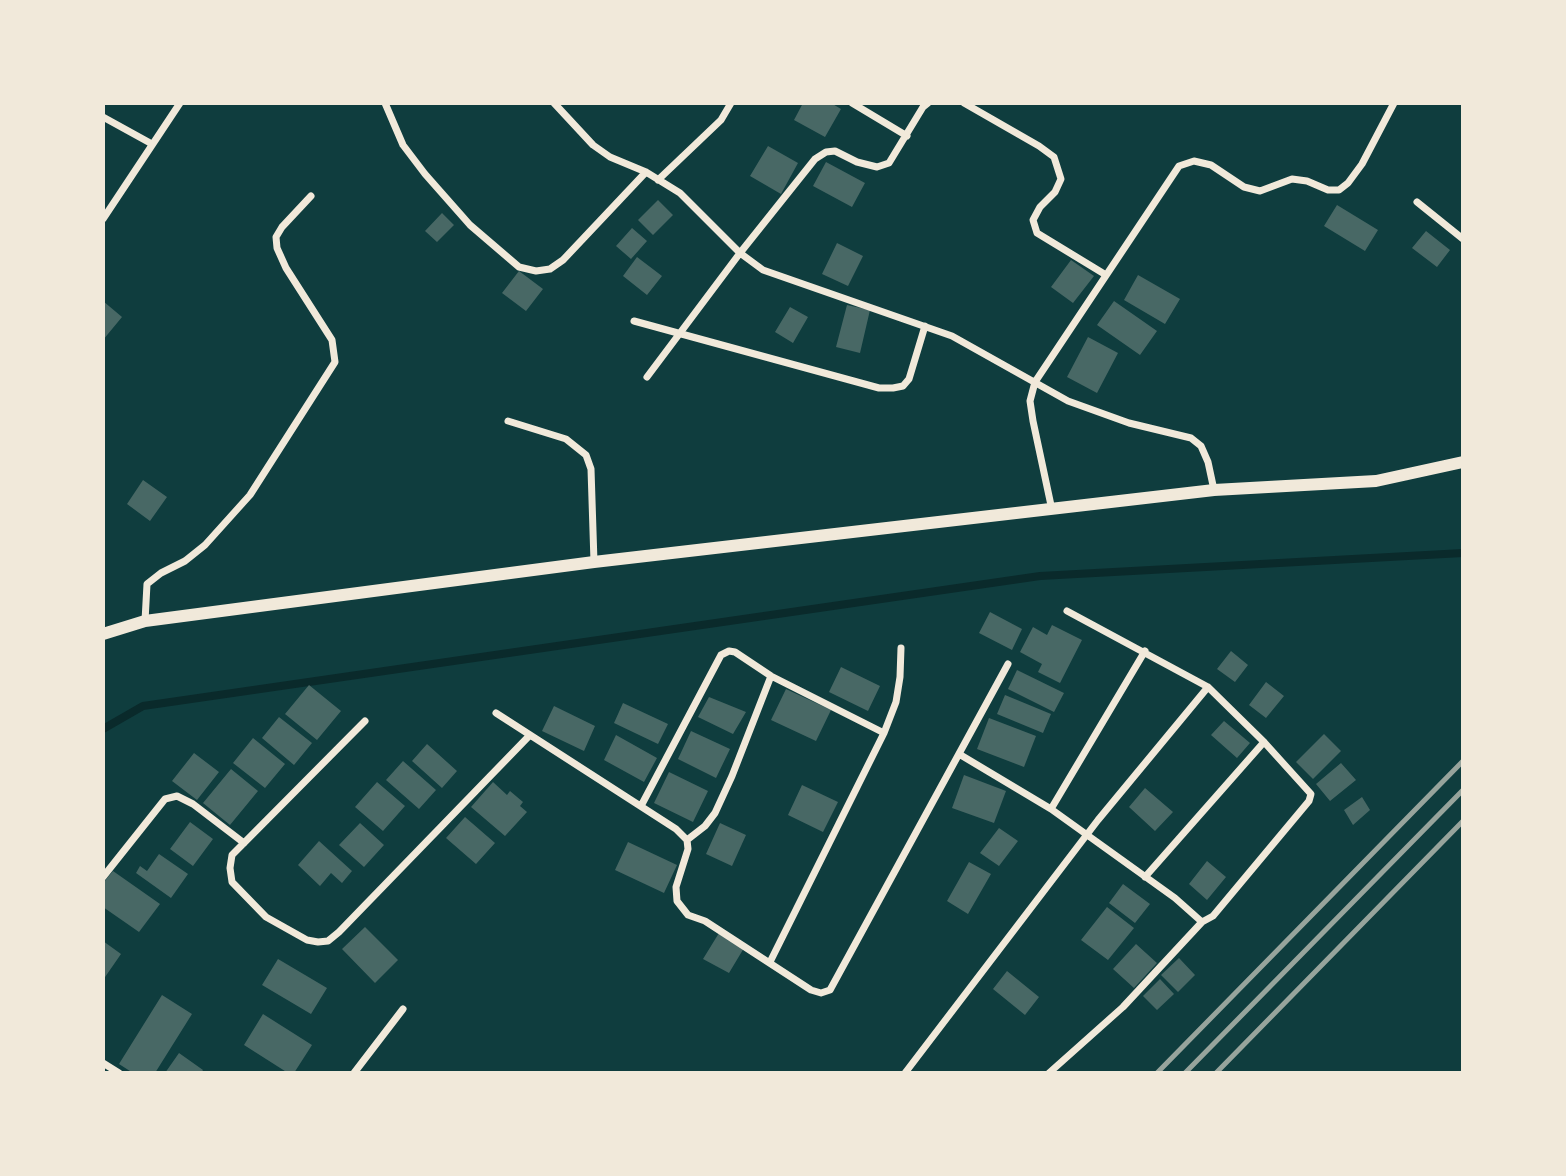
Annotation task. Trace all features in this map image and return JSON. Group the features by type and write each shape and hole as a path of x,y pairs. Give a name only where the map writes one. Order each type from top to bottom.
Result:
{"street":[{"path":"103,219 180,103"},
{"path":"385,103 403,145 425,174 470,225 519,267 536,271 550,269 563,260 646,172"},
{"path":"554,103 593,145 610,157 646,172 680,193 740,253 763,270 952,336 1068,401 1117,419 1191,438 1201,446 1208,462 1214,490"},
{"path":"658,180 721,120 731,103"},
{"path":"852,103 906,136"},
{"path":"647,377 815,159 826,152 835,151 857,162 877,167 889,163 928,103"},
{"path":"964,103 1054,157 1061,179 1055,192 1040,207 1033,220 1037,233 1106,275"},
{"path":"1052,511 1031,411 1030,401 1035,382 1180,166 1194,161 1211,165 1244,187 1260,191 1292,179 1307,181 1328,190 1339,190 1363,164 1394,103"},
{"path":"103,117 152,144"},
{"path":"145,621 147,584 161,573 185,561 205,545 250,495 335,362 332,340 286,268 277,248 276,237 282,227 311,196"},
{"path":"1417,202 1463,239"},
{"path":"634,321 879,387 894,388 903,386 909,379 926,326"},
{"path":"508,421 566,439 586,455 591,469 594,562"},
{"path":"103,634 145,621 594,562 1052,511 1214,490 1376,481 1463,462"},
{"path":"1049,1073 1123,1007 1202,922 1213,916 1311,797 1310,791 1208,687 1067,611"},
{"path":"770,962 884,733 896,702 901,648"},
{"path":"641,806 721,655 729,651 735,652 771,676 884,733"},
{"path":"1051,809 1145,652"},
{"path":"496,713 676,829 687,840 688,849 676,887 677,901 688,915 705,920 821,993 830,990 1008,664"},
{"path":"687,840 705,826 715,813 733,776 771,676"},
{"path":"905,1073 1098,820 1208,687"},
{"path":"365,721 232,855 232,882 266,917 307,940 328,941 530,735"},
{"path":"1145,877 1264,742"},
{"path":"959,754 1051,809 1175,898 1202,922"},
{"path":"103,877 165,799 177,796 244,843"},
{"path":"354,1073 403,1009"},
{"path":"103,1063 118,1073"}],"building":[{"path":"803,103 831,103 841,109 825,137 794,120"},
{"path":"768,146 798,163 781,194 750,176"},
{"path":"826,162 865,183 852,207 813,186"},
{"path":"658,200 673,215 653,235 638,220"},
{"path":"1337,205 1378,230 1365,251 1324,226"},
{"path":"442,213 454,225 437,242 425,231"},
{"path":"632,228 647,241 631,259 616,246"},
{"path":"1426,231 1450,250 1437,267 1412,248"},
{"path":"837,243 863,256 848,286 822,274"},
{"path":"637,257 662,276 647,295 623,276"},
{"path":"1071,260 1094,276 1073,303 1051,287"},
{"path":"519,271 543,289 526,311 502,293"},
{"path":"1138,275 1180,299 1165,324 1124,300"},
{"path":"103,301 122,317 103,340"},
{"path":"1114,301 1157,331 1140,355 1097,325"},
{"path":"847,305 870,310 860,353 836,347"},
{"path":"790,307 808,317 793,343 775,332"},
{"path":"1088,337 1118,353 1097,393 1067,377"},
{"path":"143,480 167,497 150,521 127,504"},
{"path":"990,612 1022,629 1012,650 979,633"},
{"path":"1052,625 1082,640 1060,683 1038,672 1042,664 1020,652 1033,627 1047,635"},
{"path":"1231,651 1248,665 1235,682 1217,669"},
{"path":"841,667 880,686 868,711 829,692"},
{"path":"1017,670 1064,693 1054,712 1008,689"},
{"path":"1266,682 1284,696 1266,718 1249,705"},
{"path":"309,685 341,711 317,740 285,714"},
{"path":"786,689 831,710 816,741 771,720"},
{"path":"1005,695 1051,714 1043,733 997,714"},
{"path":"709,697 746,712 733,734 698,717"},
{"path":"623,703 668,724 658,744 614,723"},
{"path":"554,706 595,726 584,751 542,731"},
{"path":"279,717 312,743 294,765 262,738"},
{"path":"989,718 1036,736 1024,767 977,749"},
{"path":"1224,721 1250,743 1237,758 1211,735"},
{"path":"691,731 730,749 716,778 678,759"},
{"path":"1324,734 1341,751 1313,779 1296,762"},
{"path":"616,735 657,758 644,782 604,760"},
{"path":"253,738 285,764 265,788 233,763"},
{"path":"427,744 457,771 442,788 412,761"},
{"path":"194,753 219,772 197,800 172,781"},
{"path":"403,761 436,790 419,809 386,780"},
{"path":"1341,763 1356,780 1330,801 1316,784"},
{"path":"231,769 258,791 230,825 203,803"},
{"path":"669,772 708,791 693,822 654,803"},
{"path":"964,775 1006,791 994,823 952,808"},
{"path":"377,782 405,806 383,831 355,807"},
{"path":"493,782 507,795 510,791 523,802 520,806 527,812 505,836 471,807"},
{"path":"802,785 838,802 823,832 788,815"},
{"path":"1145,788 1173,812 1155,831 1129,807"},
{"path":"1362,797 1370,810 1353,825 1344,810"},
{"path":"465,817 495,843 476,864 446,838"},
{"path":"190,822 213,839 193,866 170,849"},
{"path":"360,823 384,845 364,867 339,845"},
{"path":"720,823 746,835 732,866 706,854"},
{"path":"999,828 1018,841 999,866 980,853"},
{"path":"319,841 352,871 342,883 331,873 320,886 298,865"},
{"path":"628,842 677,865 664,893 615,870"},
{"path":"159,854 188,874 171,898 136,873 140,866 147,871"},
{"path":"1207,861 1226,877 1207,900 1189,884"},
{"path":"969,862 991,874 968,914 947,901"},
{"path":"113,871 160,904 139,932 103,907 103,883"},
{"path":"1123,884 1150,904 1135,923 1109,903"},
{"path":"1107,907 1134,928 1108,960 1081,940"},
{"path":"365,927 398,960 375,983 342,949"},
{"path":"719,933 744,948 729,973 703,959"},
{"path":"103,941 121,954 103,980"},
{"path":"1136,944 1157,963 1134,988 1113,969"},
{"path":"1179,958 1195,975 1178,992 1161,975"},
{"path":"278,959 327,988 311,1014 262,985"},
{"path":"1007,971 1039,997 1025,1015 993,989"},
{"path":"1160,979 1174,994 1157,1010 1143,996"},
{"path":"162,995 192,1014 155,1073 133,1073 119,1064"},
{"path":"263,1014 312,1045 294,1073 288,1073 244,1045"},
{"path":"179,1053 203,1070 201,1073 165,1073"}],"waterway":[{"path":"103,729 143,706 1040,576 1463,553"}],"railway":[{"path":"1157,1073 1463,761"},
{"path":"1185,1073 1463,790"},
{"path":"1216,1073 1463,821"}]}
